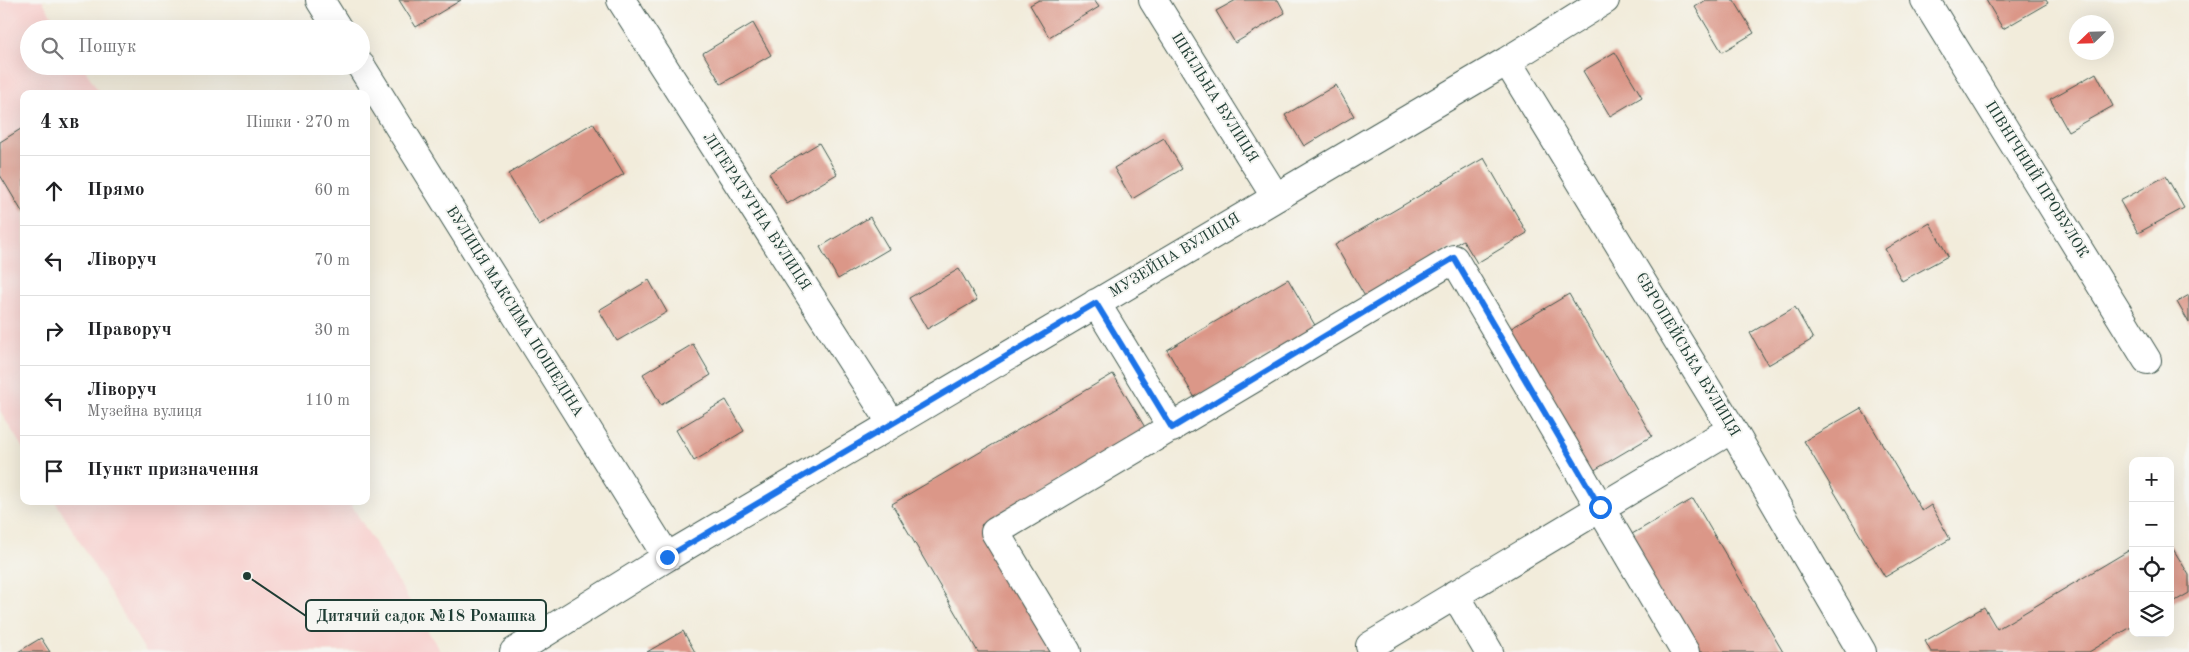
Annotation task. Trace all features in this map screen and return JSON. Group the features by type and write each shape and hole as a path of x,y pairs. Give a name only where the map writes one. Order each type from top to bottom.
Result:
{"street":[{"path":"320,0 332,20"},
{"name":"ЛІТЕРАТУРНА ВУЛИЦЯ","path":"620,0 892,424"},
{"name":"ШКІЛЬНА ВУЛИЦЯ","path":"1153,0 1275,196"},
{"name":"МУЗЕЙНА ВУЛИЦЯ","path":"514,652 667,557 1275,196 1507,61 1605,0"},
{"name":"ПІВНІЧНИЙ ПРОВУЛОК","path":"1925,0 2147,360"},
{"name":"ЄВРОПЕЙСЬКА ВУЛИЦЯ","path":"1507,61 1732,430 1862,652"},
{"name":"ВУЛИЦЯ МАКСИМА ПОШЕДІНА","path":"367,75 667,557"},
{"path":"1067,652 995,532 1454,258 1685,652"},
{"path":"1096,303 1172,428"},
{"path":"1373,652 1370,646 1600,507 1732,430"},
{"path":"1455,594 1489,652"}],"shaded area":[{"path":"0,0 42,0 54,20 20,20 20,75 88,75 98,90 20,90 20,444 0,411"},
{"path":"57,505 351,505 440,651 146,652"}],"building":[{"path":"399,0 461,0 416,27"},
{"path":"1039,0 1094,0 1099,7 1049,37 1030,5"},
{"path":"1236,0 1278,0 1285,13 1235,43 1216,11"},
{"path":"1706,0 1734,0 1754,33 1722,52 1695,7"},
{"path":"1986,0 2046,0 2048,3 2003,29"},
{"path":"753,23 771,55 721,84 703,53"},
{"path":"1615,52 1642,97 1610,116 1583,71"},
{"path":"2096,73 2113,106 2068,131 2050,99"},
{"path":"1336,85 1354,116 1304,146 1285,115"},
{"path":"593,123 624,174 539,225 508,174"},
{"path":"20,130 20,208 0,175 0,142"},
{"path":"1164,138 1182,169 1132,199 1114,168"},
{"path":"819,143 837,174 787,204 769,173"},
{"path":"1484,158 1527,233 1477,263 1463,240 1401,276 1370,305 1335,245"},
{"path":"2166,176 2184,208 2138,233 2120,201"},
{"path":"870,217 889,249 838,279 820,247"},
{"path":"1930,223 1948,256 1902,281 1885,249"},
{"path":"959,269 977,300 927,329 909,298"},
{"path":"1288,279 1316,327 1195,398 1167,350"},
{"path":"649,280 667,312 617,341 599,310"},
{"path":"1569,294 1652,436 1586,475 1503,333"},
{"path":"2189,295 2189,323 2177,302"},
{"path":"1795,307 1813,339 1768,365 1750,333"},
{"path":"693,344 711,375 661,405 643,374"},
{"path":"1113,374 1146,429 981,525 1055,652 978,652 892,504"},
{"path":"726,400 744,431 694,461 676,430"},
{"path":"1861,408 1922,511 1931,505 1950,539 1885,577 1804,441"},
{"path":"1693,499 1783,652 1692,652 1625,538"},
{"path":"2129,550 2129,628 2089,652 1931,652 1925,641 1984,607 1997,629"},
{"path":"2174,551 2189,575 2189,593 2174,602"},
{"path":"683,631 695,652 647,652"},
{"path":"41,638 50,652 18,652"}],"place":[{"name":"Дитячий садок №18 Ромашка","path":"247,576"}],"route":[{"path":"667,557 1096,303 1172,428 1454,258 1600,507"}]}
